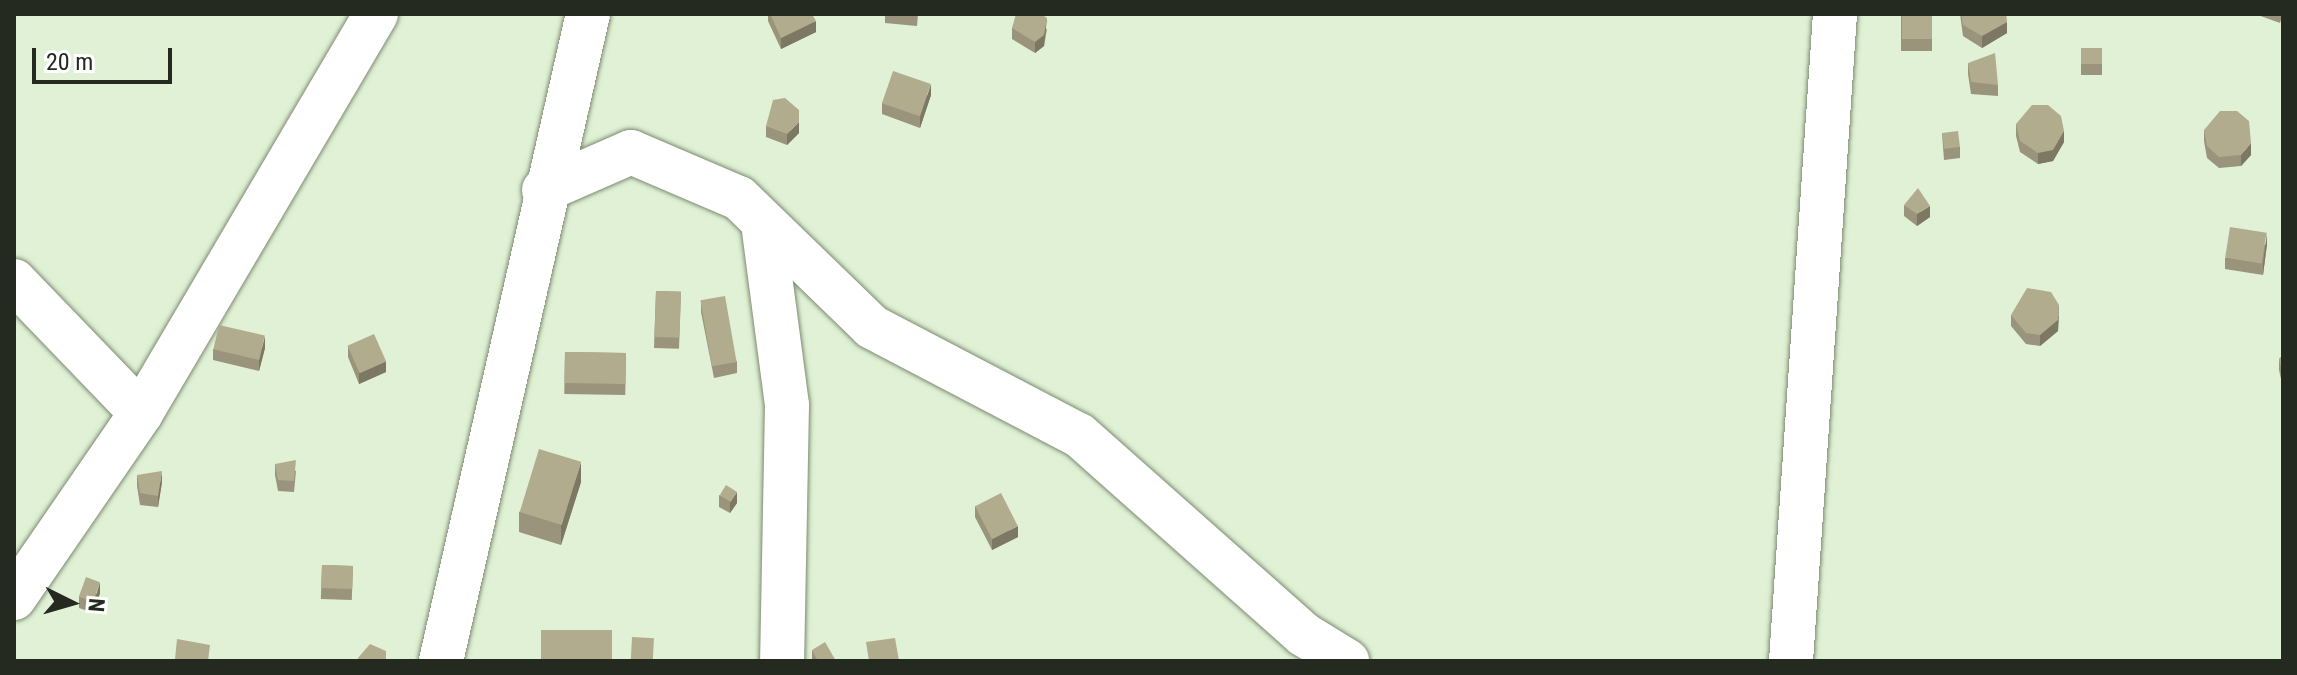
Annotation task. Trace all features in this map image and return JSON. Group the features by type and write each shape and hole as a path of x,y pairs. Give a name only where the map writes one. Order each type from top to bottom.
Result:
{"street":[{"path":"14,598 141,413 376,14"},
{"path":"441,661 544,190 588,14"},
{"path":"1791,661 1835,14"},
{"path":"544,190 631,152 739,198 872,327 1079,435 1303,634 1347,661"},
{"path":"763,223 787,405 782,661"},
{"path":"14,281 141,413"}],"building":[{"path":"770,14 812,14 816,21 781,38"},
{"path":"1016,14 1041,14 1047,18 1044,35 1035,42 1012,28"},
{"path":"1902,14 1932,14 1932,39 1902,39"},
{"path":"1961,14 2006,14 2007,22 1982,36 1963,25"},
{"path":"2081,48 2102,48 2102,64 2081,64"},
{"path":"1995,53 1998,85 1971,82 1968,63"},
{"path":"893,71 931,84 920,116 882,103"},
{"path":"785,98 799,110 799,122 787,134 766,126 773,100"},
{"path":"2032,105 2048,105 2061,116 2064,131 2053,150 2038,153 2020,141 2016,124"},
{"path":"2220,111 2237,111 2249,121 2251,143 2241,155 2219,157 2207,146 2204,130"},
{"path":"1958,131 1960,147 1944,149 1942,133"},
{"path":"1918,188 1930,206 1917,214 1904,205"},
{"path":"2230,227 2267,233 2262,263 2225,258"},
{"path":"2027,288 2051,292 2059,305 2058,320 2040,335 2026,333 2011,315"},
{"path":"656,291 681,292 679,338 654,337"},
{"path":"725,296 737,362 712,366 700,300"},
{"path":"219,325 265,336 259,360 213,349"},
{"path":"374,334 386,361 360,373 348,346"},
{"path":"565,352 626,353 625,384 564,383"},
{"path":"2283,355 2283,377 2279,359"},
{"path":"539,449 581,462 562,525 520,512"},
{"path":"296,460 294,481 278,480 275,464"},
{"path":"162,471 158,496 140,493 137,475"},
{"path":"726,485 737,492 731,502 720,495"},
{"path":"1001,493 1018,526 992,539 975,506"},
{"path":"322,565 353,566 352,589 321,588"},
{"path":"86,577 100,582 93,602 79,597"},
{"path":"541,630 612,630 612,661 541,661"},
{"path":"632,637 654,638 653,661 631,661"},
{"path":"895,638 899,661 869,661 866,642"},
{"path":"177,639 210,645 208,661 175,659"},
{"path":"825,642 836,661 818,661 812,650"},
{"path":"370,644 386,651 386,661 358,661"}]}
